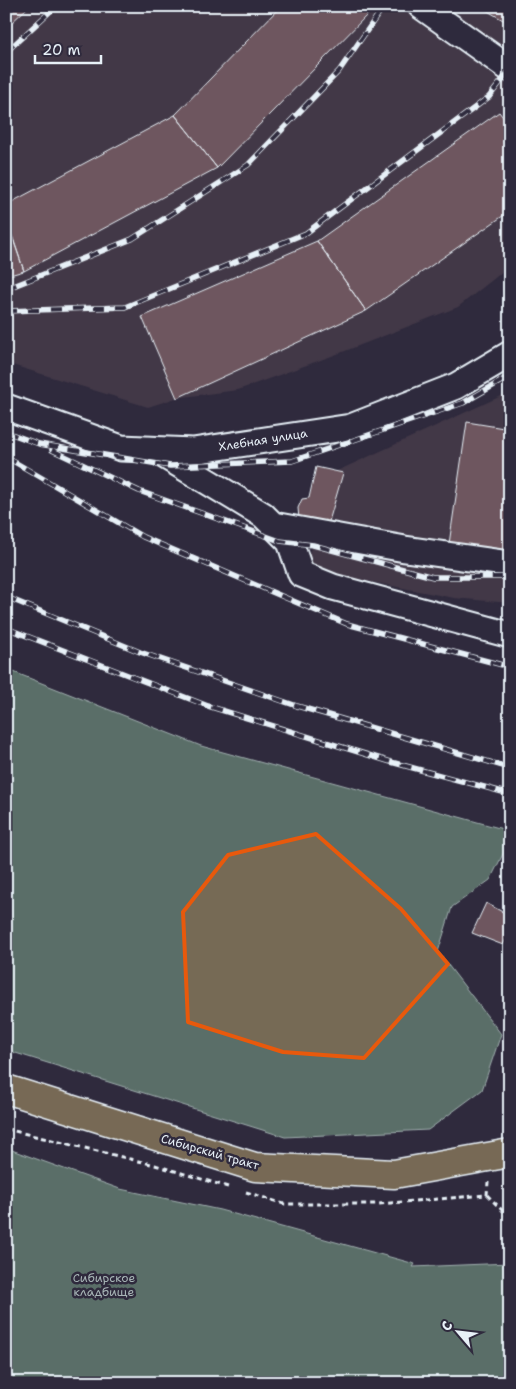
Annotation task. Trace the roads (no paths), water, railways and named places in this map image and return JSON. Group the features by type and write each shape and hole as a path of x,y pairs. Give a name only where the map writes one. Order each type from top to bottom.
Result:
{"main road":[{"name":"Сибирский тракт","path":"6,1089 255,1167 394,1174 510,1152"}],"street":[{"path":"421,6 510,70"},
{"name":"Хлебная улица","path":"6,406 121,448 193,451 351,427 456,386 510,354"},
{"path":"155,449 263,515 290,542 300,574 333,588 510,635"},
{"path":"274,525 405,550 510,564"}],"railway":[{"path":"6,52 56,6"},
{"path":"6,289 132,239 248,165 339,71 384,6"},
{"path":"6,311 125,307 306,233 489,97 510,70"},
{"path":"6,432 39,444 170,466 292,461 463,403 510,376"},
{"path":"52,450 139,491 280,541 313,545 433,577 510,577"},
{"path":"6,457 143,537 347,624 510,667"},
{"path":"6,597 140,652 297,706 510,768"},
{"path":"6,628 208,706 391,762 510,794"}],"park label":[{"name":"Сибирское кладбище","path":"104,1285"}]}
